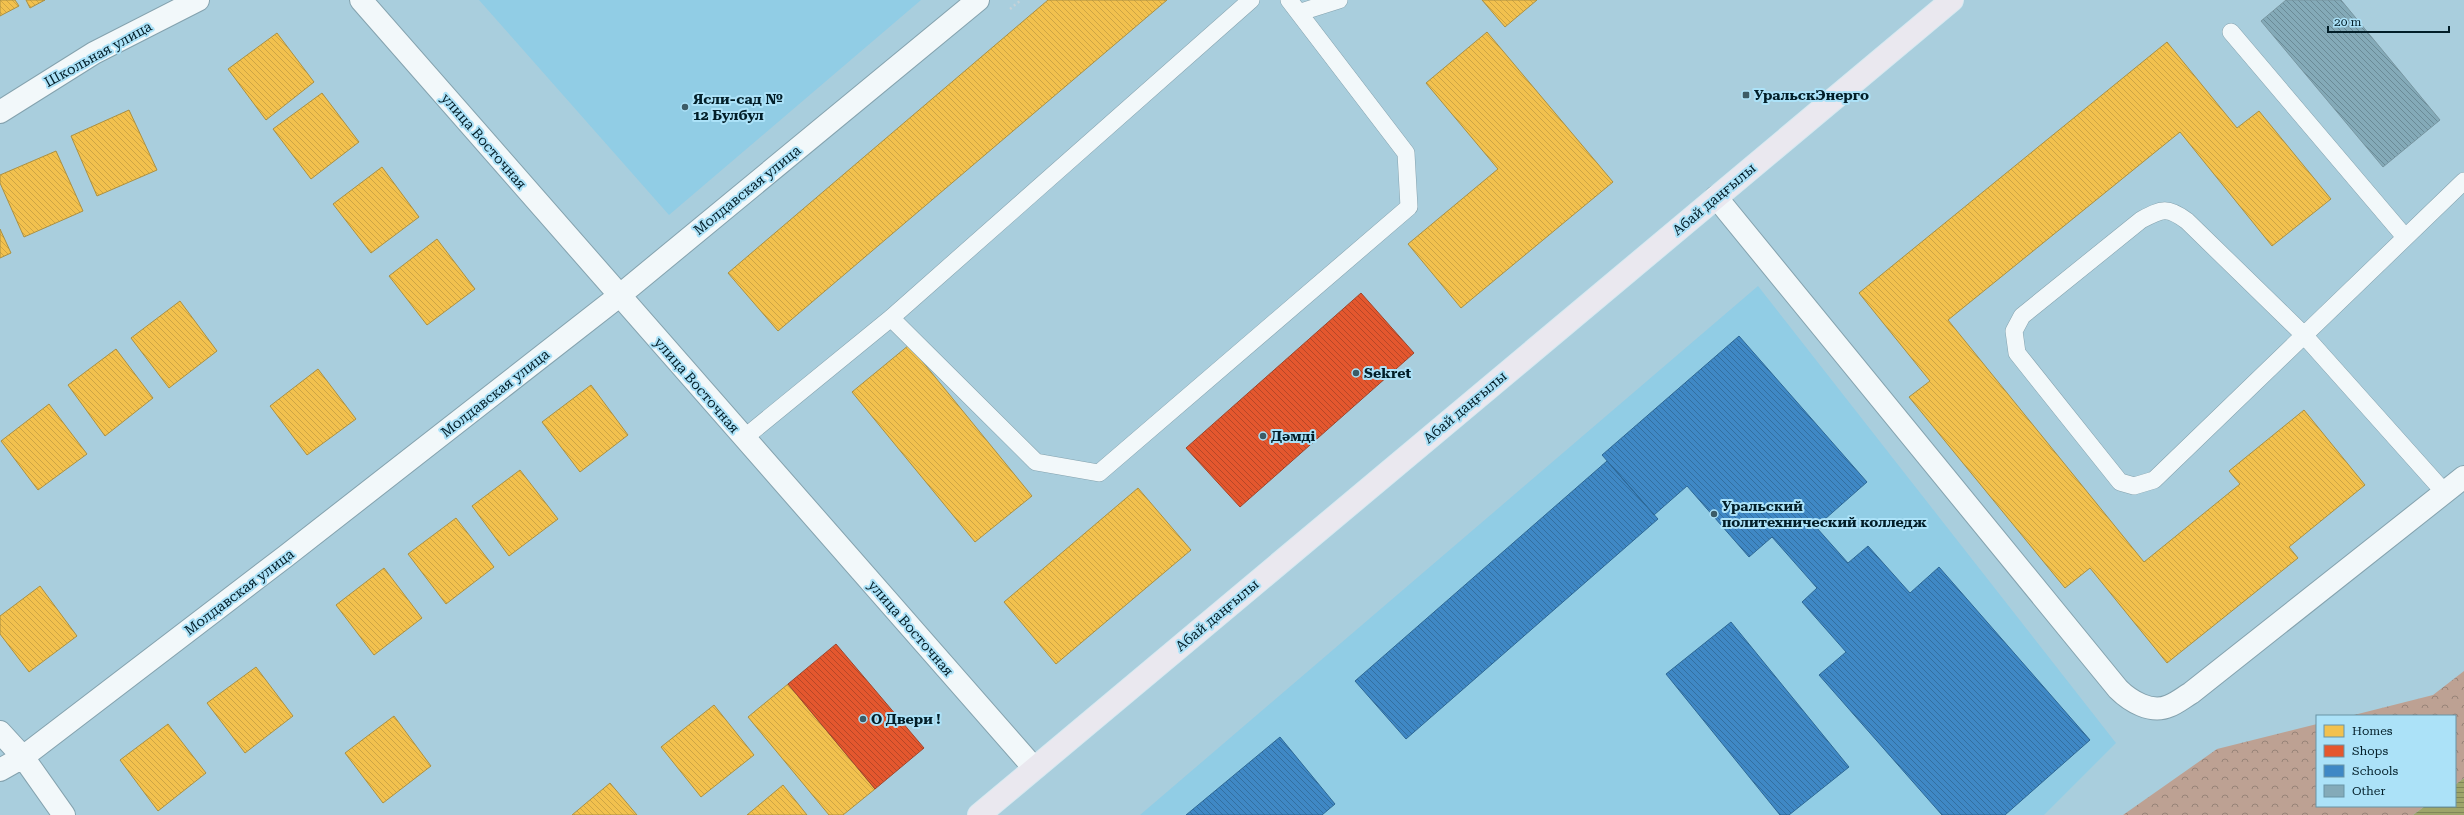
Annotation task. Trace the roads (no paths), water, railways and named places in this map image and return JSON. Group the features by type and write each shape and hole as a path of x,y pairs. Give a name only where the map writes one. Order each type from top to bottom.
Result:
{"main road":[{"name":"Абай даңғылы","path":"979,815 1952,0"}],"street":[{"name":"Школьная улица","path":"0,112 94,53 198,0"},
{"name":"улица Восточная","path":"360,0 1034,768"},
{"name":"Молдавская улица","path":"0,770 24,756 286,556 619,296 978,0"},
{"path":"1716,197 2130,701 2146,707 2168,707 2191,693 2464,477"},
{"path":"0,732 24,756 64,815"}],"lane":[{"path":"744,438 891,318 1251,0"},
{"path":"891,318 1036,462 1099,473 1409,207 1406,153 1295,6 1339,0"},
{"path":"2231,32 2405,237"},
{"path":"2445,493 2303,334 2187,220 2173,210 2160,210 2141,220 2022,316 2014,331 2017,353 2120,482 2134,486 2154,480 2303,334 2464,181"}],"place":[{"name":"УральскЭнерго","path":"1746,95"},
{"name":"Ясли-сад № 12 Булбул","path":"685,107"},
{"name":"Sekret","path":"1356,373"},
{"name":"Дəмді","path":"1263,436"},
{"name":"Уральский политехнический колледж","path":"1714,514"},
{"name":"О Двери !","path":"863,719"}]}
